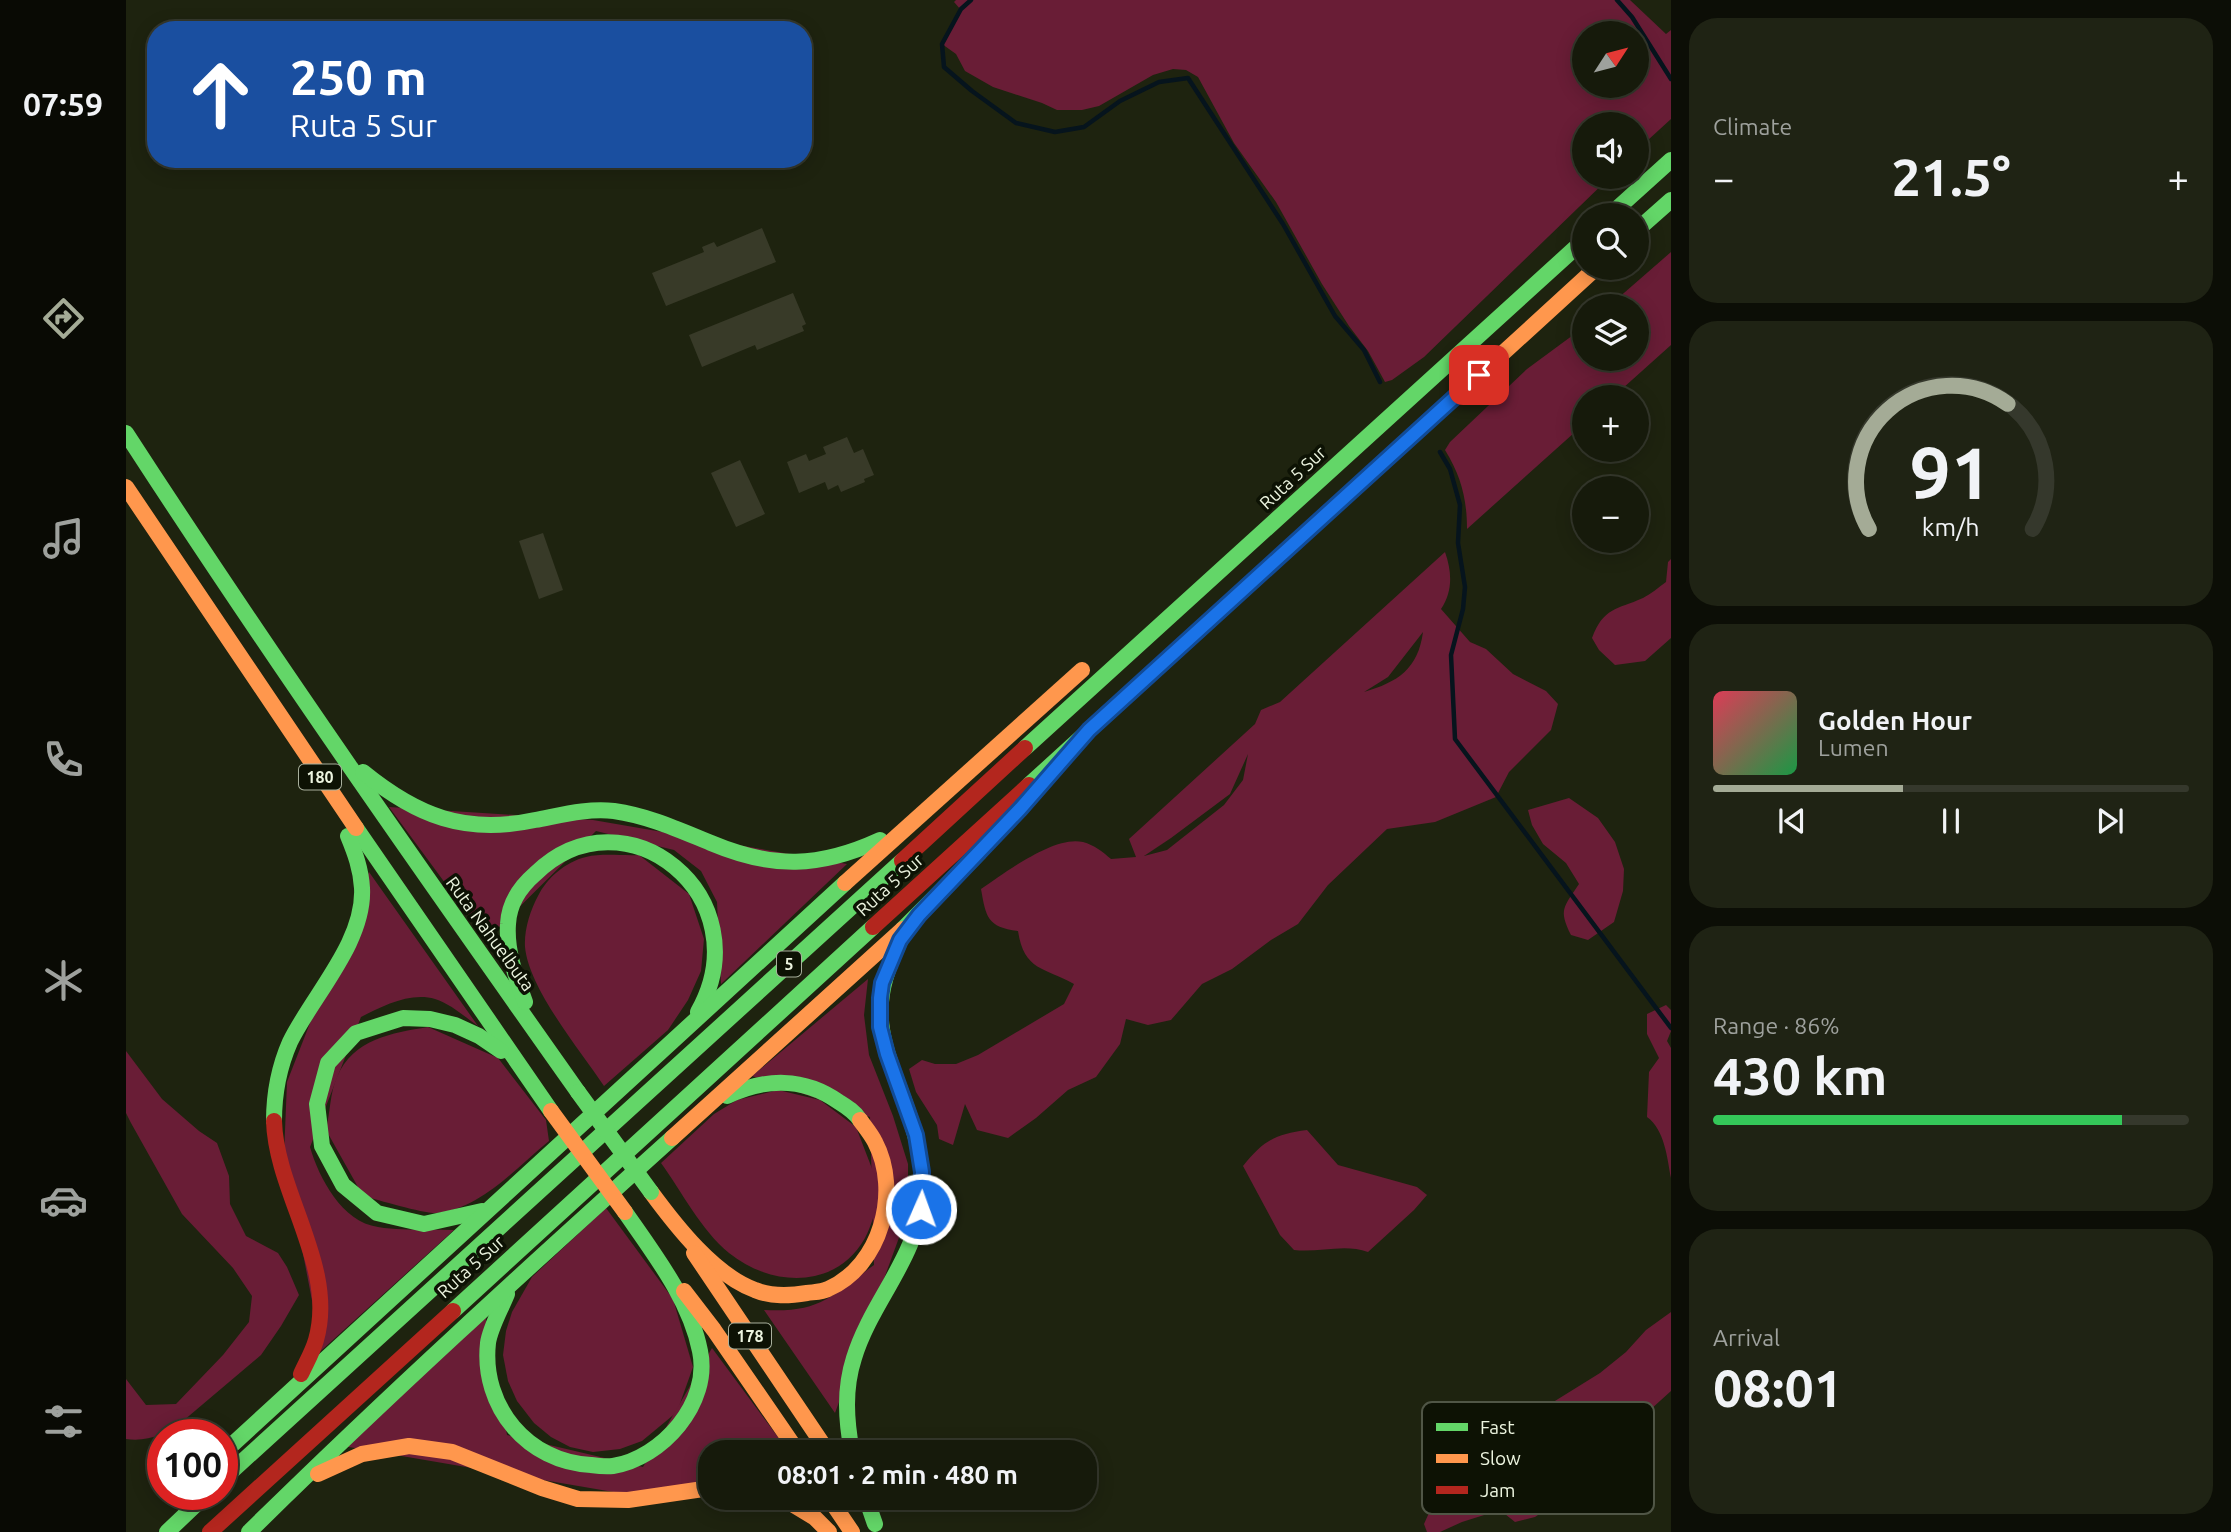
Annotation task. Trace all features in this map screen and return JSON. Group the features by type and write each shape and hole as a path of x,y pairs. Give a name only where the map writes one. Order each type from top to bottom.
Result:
{"main road":[{"path":"1624,203 1671,160"},
{"path":"1649,219 1671,200"},
{"name":"Ruta 5 Sur","path":"238,1465 1572,251"},
{"name":"Ruta 5 Sur","path":"210,1532 1584,280"},
{"name":"Ruta Nahuelbuta","path":"126,433 326,735 672,1221 820,1440"},
{"path":"1206,561 1355,447"},
{"name":"180","path":"126,487 272,708 518,1065 625,1212"},
{"path":"238,1439 1091,662"},
{"path":"272,708 352,843 361,873 362,889 356,927 348,946 293,1037 276,1086 274,1118 278,1153 287,1189 318,1277 321,1298 321,1319 309,1360 284,1396"},
{"path":"249,1532 331,1451 536,1260 919,915 1020,809 1089,730"},
{"path":"326,735 384,790 410,807 439,820 467,826 494,827 586,810 610,811 656,820 742,855 791,864 809,864 827,861 864,848 919,816"},
{"path":"534,1028 509,951 510,912 526,883 552,860 576,849 612,842 642,848 674,865 688,877 706,906 717,936 717,954 708,991 690,1025"},
{"path":"851,1440 847,1408 850,1373 863,1336 911,1248 921,1209 922,1172 916,1135 887,1054 879,1013 886,968 900,940 919,915"},
{"path":"494,1204 453,1221 423,1224 392,1219 366,1207 336,1178 323,1153 317,1126 318,1099 325,1073 340,1048 359,1031 385,1020 412,1017 453,1024 484,1038 518,1065"},
{"path":"672,1221 727,1274 746,1287 772,1295 802,1296 834,1286 858,1268 875,1244 885,1212 887,1180 879,1147 859,1118 831,1095 803,1084 771,1081 735,1092 695,1116"},
{"name":"178","path":"625,1212 714,1330 790,1440"},
{"path":"536,1260 510,1290 494,1321 486,1347 487,1376 491,1391 503,1419 534,1448 576,1467 605,1469 631,1464 658,1448 670,1437 688,1411 699,1384 700,1353 695,1332 652,1249"},
{"path":"264,1517 310,1480 340,1462 373,1451 403,1446 441,1449 561,1495 581,1499 621,1502 698,1490"},
{"path":"163,1521 181,1510"},
{"path":"802,1510 830,1532"},
{"path":"838,1510 852,1532"},
{"path":"866,1510 878,1528"},
{"path":"871,1510 878,1528"}],"shaded area":[{"path":"956,0 1630,0 1666,34 1671,30 1671,119 1649,139 1649,112 1572,112 1572,189 1598,189 1583,203 1572,203 1572,214 1424,357 1385,382 1368,351 1322,284 1276,202 1234,143 1198,77 1186,70 1173,69 1153,75 1099,106 1082,110 1057,110 993,87 965,71 956,54 942,44 961,10 954,2"},
{"path":"1671,252 1671,345 1649,365 1649,294 1623,294 1639,280 1649,280 1649,271"},
{"path":"1572,336 1572,371 1642,371 1626,385 1572,385 1572,435 1467,529 1462,488 1445,450 1450,442 1527,369"},
{"path":"1445,552 1450,581 1448,595 1441,609 1470,642 1486,649 1513,674 1546,691 1558,704 1551,730 1509,772 1496,797 1435,822 1387,829 1328,885 1298,924 1232,969 1202,984 1171,1020 1148,1025 1126,1019 1120,1044 1096,1077 1068,1090 1008,1138 977,1130 965,1104 953,1145 939,1139 937,1125 916,1092 909,1069 922,1060 935,1064 956,1064 978,1055 1064,1004 1074,984 1030,961 1018,931 1000,927 990,919 981,889 1030,857 1071,841 1091,845 1111,859 1136,857 1129,839 1255,724 1261,710 1280,702","holes":["1423,632 1411,665 1387,684 1364,692 1388,677","1248,754 1243,780 1224,805 1167,850 1144,856 1230,794"]},
{"path":"1671,559 1671,638 1645,661 1615,665 1599,650 1592,638 1601,620 1612,611 1643,598 1666,582 1668,562"},
{"path":"1569,798 1598,818 1615,842 1624,869 1623,891 1614,922 1588,940 1571,935 1564,914 1566,903 1579,884 1566,863 1543,844 1532,825 1528,810"},
{"path":"389,807 593,820 847,864 721,984 717,902 701,871 674,850 596,831 494,932 493,948"},
{"path":"639,855 689,894 704,939 701,971 688,1000 668,1030 604,1086 545,1000 529,964 525,934 530,914 542,889 564,867 578,859 592,856"},
{"path":"369,872 478,1026 447,1004 426,997 397,1001 361,1017 310,1147 319,1172 343,1208 365,1223 396,1229 454,1230 313,1358 320,1342 284,1155 287,1082"},
{"path":"868,979 864,1015 869,1055 908,1164 908,1213 835,1413 764,1310 799,1309 813,1305 835,1294 874,1265 870,1117 752,1076"},
{"path":"1666,1005 1671,1010 1671,1031 1667,1041 1671,1048 1671,1178 1658,1129 1647,1117 1649,1072 1659,1058 1647,1034 1647,1014"},
{"path":"428,1027 498,1058 546,1120 549,1141 498,1185 469,1204 437,1213 363,1196 326,1130 337,1077 353,1054 363,1046 388,1035"},
{"path":"126,1051 162,1099 217,1143 229,1176 230,1204 246,1236 278,1253 299,1295 261,1355 185,1419 147,1419 147,1438 134,1440 126,1439 126,1379 146,1405 176,1404 223,1355 249,1322 252,1296 233,1268 182,1214 126,1113"},
{"path":"778,1090 820,1100 856,1127 881,1192 865,1238 853,1255 820,1275 783,1277 746,1264 729,1253 701,1222 661,1163 714,1114 737,1100"},
{"path":"1307,1130 1338,1165 1417,1187 1427,1195 1368,1252 1350,1248 1294,1250 1280,1235 1243,1166 1270,1140"},
{"path":"606,1208 673,1299 693,1367 677,1412 642,1441 620,1449 593,1452 570,1447 551,1437 534,1423 517,1401 508,1381 503,1355 512,1312 532,1277"},
{"path":"1671,1312 1671,1391 1654,1406 1654,1402 1553,1402 1600,1373 1626,1352 1646,1330"},
{"path":"485,1314 507,1435 643,1467 712,1348 780,1440 698,1440 698,1484 631,1495 343,1446"},
{"path":"1428,1514 1487,1514 1440,1532 1427,1532 1424,1524"},
{"path":"1505,1514 1540,1514 1535,1517 1515,1522"}],"building":[{"path":"762,228 776,262 666,306 652,273 704,252 702,247 714,242 717,247"},
{"path":"793,293 806,324 802,326 804,331 757,350 755,345 702,367 689,335"},
{"path":"847,437 854,453 863,449 874,475 864,479 865,482 841,492 838,485 828,490 825,482 799,493 787,462 806,454 809,461 826,454 823,447"},
{"path":"740,460 765,514 736,527 711,473"},
{"path":"543,533 563,590 539,599 519,541"}],"waterway":[{"path":"971,0 961,9 942,44 944,67 1016,123 1055,132 1084,127 1120,101 1159,82 1188,78 1283,224 1335,316 1364,350 1380,382"},
{"path":"1617,0 1632,17 1671,79"},
{"path":"1440,452 1450,469 1460,505 1458,543 1465,587 1463,609 1451,655 1455,739 1671,1028"}],"traffic: fast":[{"path":"1623,203 1671,160"},
{"path":"1649,219 1671,200"},
{"path":"1025,748 1572,251"},
{"path":"1029,785 1468,385"},
{"path":"126,433 292,682 578,1092"},
{"path":"363,772 403,800 443,818 464,823 510,824 584,811 614,811 652,820 755,857 796,862 837,856 880,840"},
{"path":"356,828 551,1111"},
{"path":"274,1121 278,1081 290,1042 347,948 361,908 360,874 348,836"},
{"path":"525,1002 512,964 508,934 509,917 516,896 535,874 571,850 608,842 643,849 675,867 699,895 713,930 713,969 698,1012"},
{"path":"903,929 980,852"},
{"path":"238,1465 902,861"},
{"path":"238,1439 845,883"},
{"path":"453,1311 873,927"},
{"path":"850,1440 847,1405 854,1358 872,1316 913,1237 922,1192 917,1141 886,1049 881,1018 884,985 902,937"},
{"path":"482,1211 424,1224 377,1213 343,1185 322,1146 317,1104 328,1063 356,1033 403,1018 430,1019 455,1025 479,1036 501,1051"},
{"path":"727,1096 770,1083 798,1084 826,1094 851,1110 860,1120"},
{"path":"578,1092 651,1192"},
{"path":"249,1532 405,1382 672,1138"},
{"path":"507,1294 489,1337 488,1366 492,1389 513,1427 547,1454 568,1462 613,1466 649,1452 679,1425 690,1408 698,1390 700,1351 680,1296 625,1212"},
{"path":"167,1532 190,1510"},
{"path":"870,1510 875,1524"}],"traffic: slow":[{"path":"1468,385 1583,280"},
{"path":"126,487 356,828"},
{"path":"845,883 1082,670"},
{"path":"672,1138 903,929"},
{"path":"551,1111 625,1212"},
{"path":"651,1192 697,1248 740,1283 774,1295 826,1290 846,1278 861,1263 873,1245 886,1204 883,1161 860,1120"},
{"path":"694,1253 820,1440"},
{"path":"684,1291 790,1440"},
{"path":"318,1474 362,1454 409,1446 452,1452 542,1488 578,1499 628,1500 698,1490"},
{"path":"802,1510 829,1532"},
{"path":"837,1510 852,1532"}],"traffic: jam":[{"path":"902,861 1025,748"},
{"path":"873,927 1029,785"},
{"path":"274,1121 284,1175 319,1285 320,1313 316,1340 301,1374"},
{"path":"210,1532 453,1311"}],"route":[{"path":"921,1209 922,1172 916,1135 880,1027 882,983 886,968 900,940 919,915 1020,809 1089,730 1479,375"}]}
